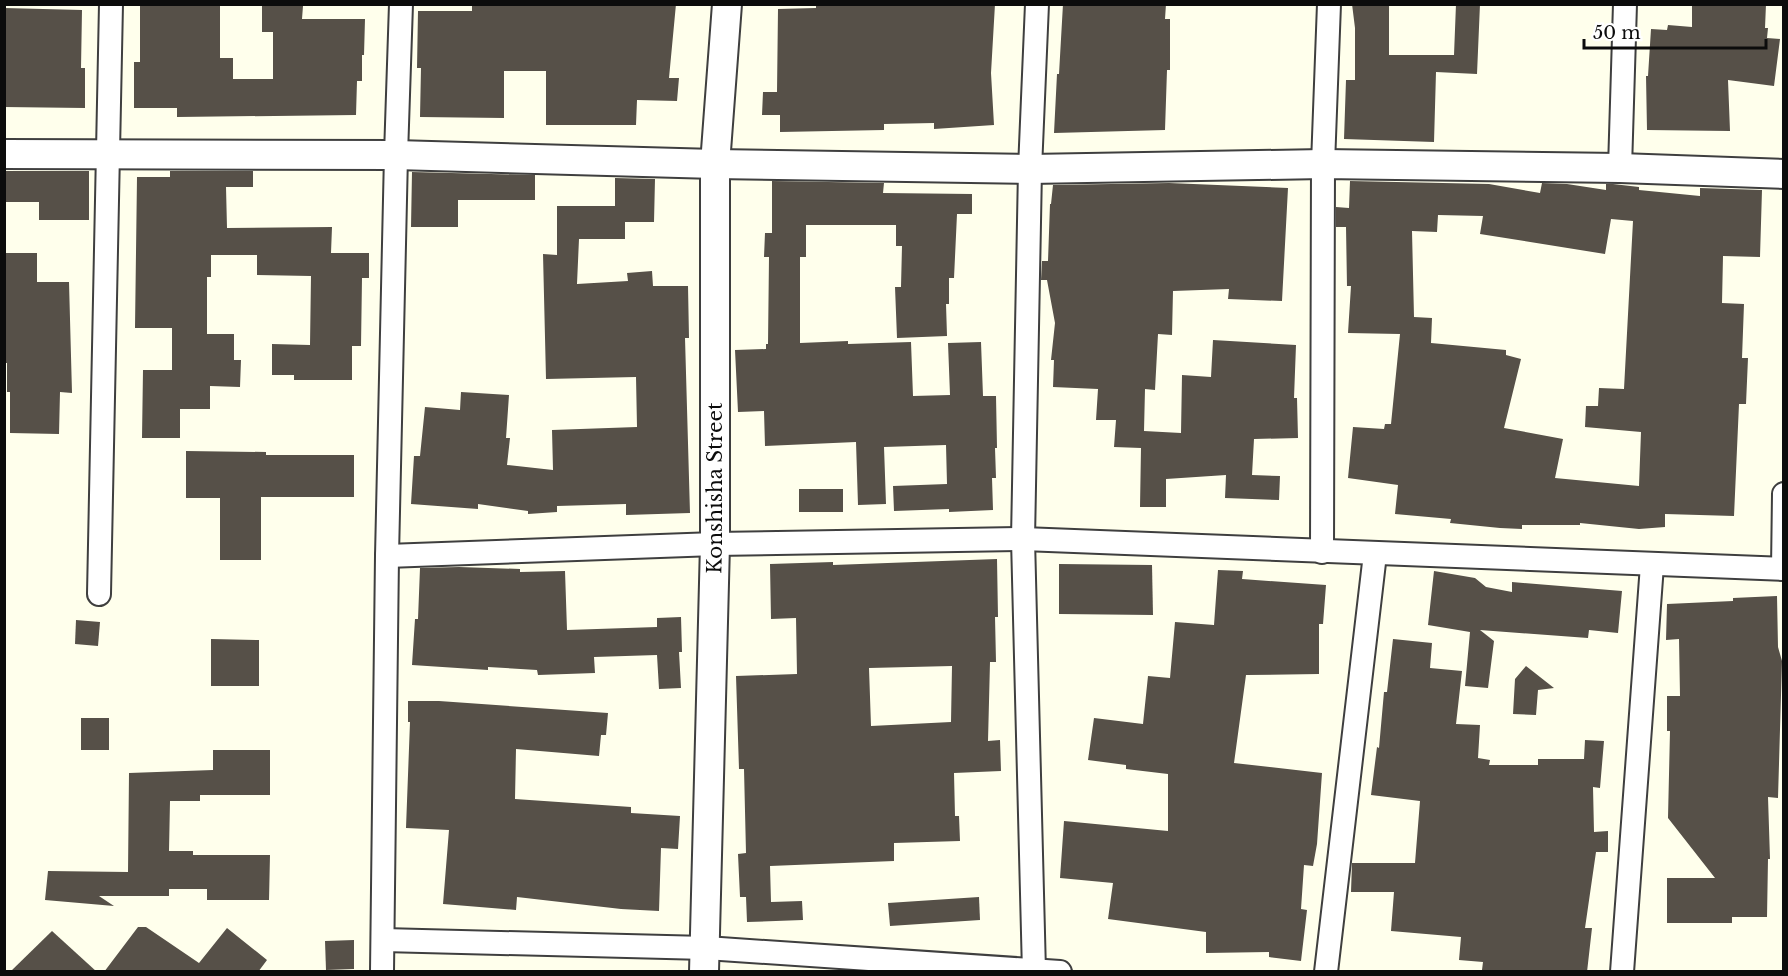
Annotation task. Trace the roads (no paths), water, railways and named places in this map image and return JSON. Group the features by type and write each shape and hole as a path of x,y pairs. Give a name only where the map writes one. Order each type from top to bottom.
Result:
{"street":[{"path":"99,594 111,4"},
{"path":"382,972 387,556 401,4"},
{"name":"Konshisha Street","path":"705,960 715,544 715,164 727,4"},
{"path":"1034,970 1023,539 1030,169 1037,4"},
{"path":"1322,552 1323,164 1329,4"},
{"path":"1620,168 1625,4"},
{"path":"4,154 396,155 715,164 1030,169 1323,164 1620,168 1784,174"},
{"path":"387,556 715,544 1023,539 1652,565 1783,568 1784,494"},
{"path":"1326,972 1376,554"},
{"path":"1622,972 1652,565"},
{"path":"383,940 705,960 1060,972"}]}
